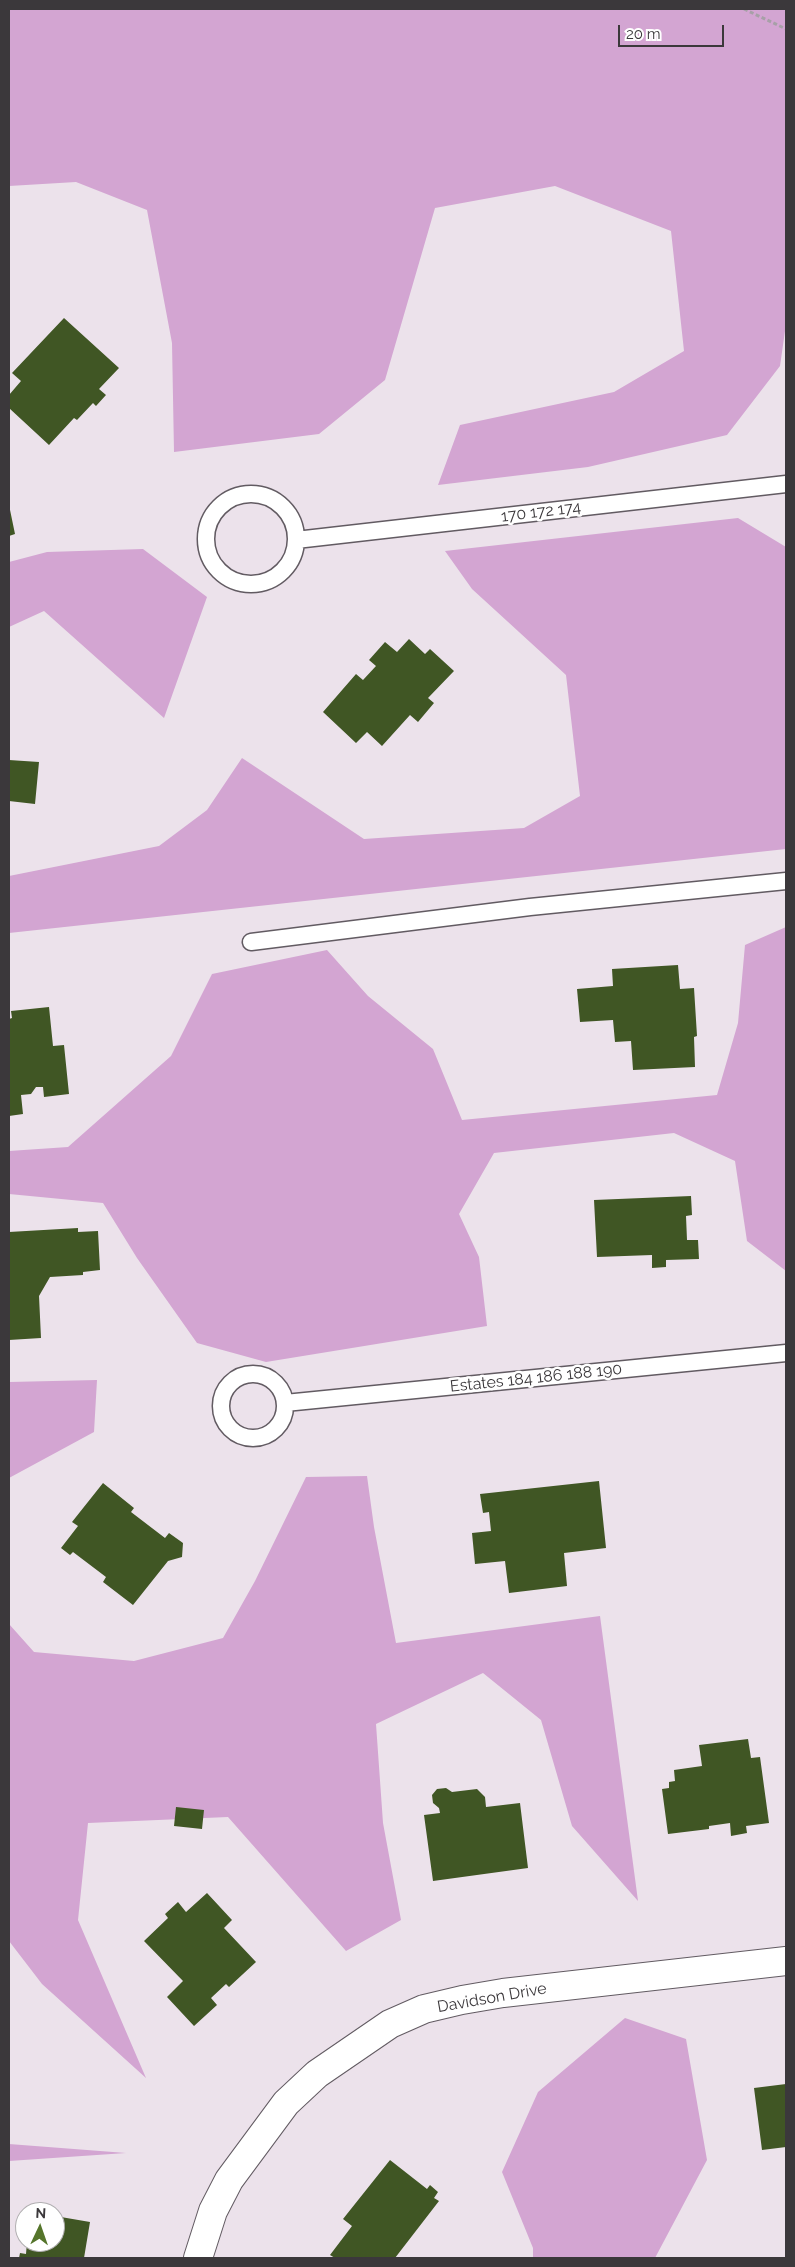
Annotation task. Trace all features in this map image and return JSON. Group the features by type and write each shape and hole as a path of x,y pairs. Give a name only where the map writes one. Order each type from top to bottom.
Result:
{"street":[{"name":"Davidson Drive","path":"198,2258 213,2211 229,2180 286,2103 317,2074 390,2024 424,2010 462,2000 503,1993 786,1961"}],"lane":[{"name":"170 172 174","path":"296,540 786,484"},
{"path":"251,494 266,496 278,503 288,514 294,526 296,540 293,556 285,569 273,579 258,584 243,584 228,578 217,568 208,555 206,540 208,525 219,508 237,496 251,494"},
{"path":"251,942 530,907 786,881"},
{"name":"Estates 184 186 188 190","path":"285,1403 786,1353"}],"path":[{"path":"744,9 786,29"}],"shaded area":[{"path":"9,9 786,9 786,324 780,366 727,435 588,467 438,485 460,425 614,392 684,351 671,231 555,186 435,208 385,380 319,434 174,452 172,343 147,210 76,182 9,186"},
{"path":"738,518 786,547 786,849 9,933 9,876 159,846 207,810 242,758 364,839 524,828 580,796 566,675 472,589 445,551"},
{"path":"143,549 207,597 164,718 44,611 9,627 9,562 47,552"},
{"path":"786,927 786,1271 747,1241 735,1161 674,1133 494,1153 459,1214 479,1257 487,1326 266,1362 197,1343 137,1258 103,1203 9,1194 9,1151 68,1147 171,1056 212,974 327,950 368,996 433,1049 462,1120 717,1095 738,1023 745,945"},
{"path":"97,1380 94,1432 9,1478 9,1382"},
{"path":"367,1476 374,1527 396,1643 600,1616 638,1901 572,1826 541,1720 483,1673 376,1724 383,1823 401,1920 346,1951 228,1817 88,1823 78,1920 146,2078 42,1984 9,1941 9,1624 34,1652 134,1661 223,1638 255,1581 306,1477"},
{"path":"625,2018 686,2039 707,2160 655,2258 533,2258 533,2248 502,2172 538,2092"},
{"path":"9,2144 126,2153 9,2161"}],"building":[{"path":"64,318 119,368 99,389 106,395 96,406 93,403 77,420 74,418 49,445 9,408 9,395 21,381 12,373"},
{"path":"9,505 15,534 9,536"},
{"path":"409,639 425,654 430,649 454,671 428,698 434,703 418,722 410,715 382,746 367,732 356,743 323,712 356,674 363,680 376,666 369,660 385,642 397,652"},
{"path":"9,760 39,762 35,804 9,801"},
{"path":"678,965 680,989 694,988 697,1036 694,1037 695,1067 633,1070 631,1041 615,1042 613,1020 580,1022 577,989 613,986 612,969"},
{"path":"49,1007 53,1046 64,1045 69,1094 44,1097 43,1087 36,1087 31,1094 21,1095 23,1114 9,1116 9,1019 12,1018 11,1011"},
{"path":"691,1196 692,1215 686,1216 687,1240 698,1240 699,1259 666,1260 666,1267 652,1268 652,1255 597,1257 594,1200"},
{"path":"78,1228 78,1232 98,1231 100,1270 83,1272 83,1275 50,1277 39,1296 41,1338 9,1340 9,1232"},
{"path":"599,1481 606,1548 564,1553 567,1586 509,1593 505,1561 475,1564 472,1533 491,1531 489,1512 483,1513 480,1494"},
{"path":"103,1483 134,1508 131,1512 165,1538 169,1533 183,1543 182,1557 168,1561 133,1605 103,1582 106,1577 73,1552 70,1555 61,1548 78,1526 72,1522"},
{"path":"748,1739 751,1758 760,1757 769,1823 746,1826 747,1833 731,1836 730,1823 709,1826 709,1829 668,1834 662,1789 669,1788 669,1782 675,1781 674,1770 702,1766 699,1745"},
{"path":"446,1788 452,1792 477,1789 485,1797 486,1807 520,1803 528,1868 433,1881 424,1815 440,1813 439,1808 433,1803 432,1795 437,1789"},
{"path":"176,1807 204,1810 202,1829 174,1826"},
{"path":"207,1893 232,1920 224,1928 256,1962 229,1987 226,1984 211,1998 217,2005 194,2026 167,1997 183,1981 144,1941 168,1918 165,1914 178,1902 186,1912"},
{"path":"786,2084 786,2147 762,2150 754,2088"},
{"path":"390,2160 427,2189 430,2185 438,2192 434,2198 439,2201 395,2258 335,2258 330,2255 352,2226 343,2219"},
{"path":"65,2218 90,2222 84,2258 19,2258 20,2253 26,2254 26,2252 65,2252"}]}
